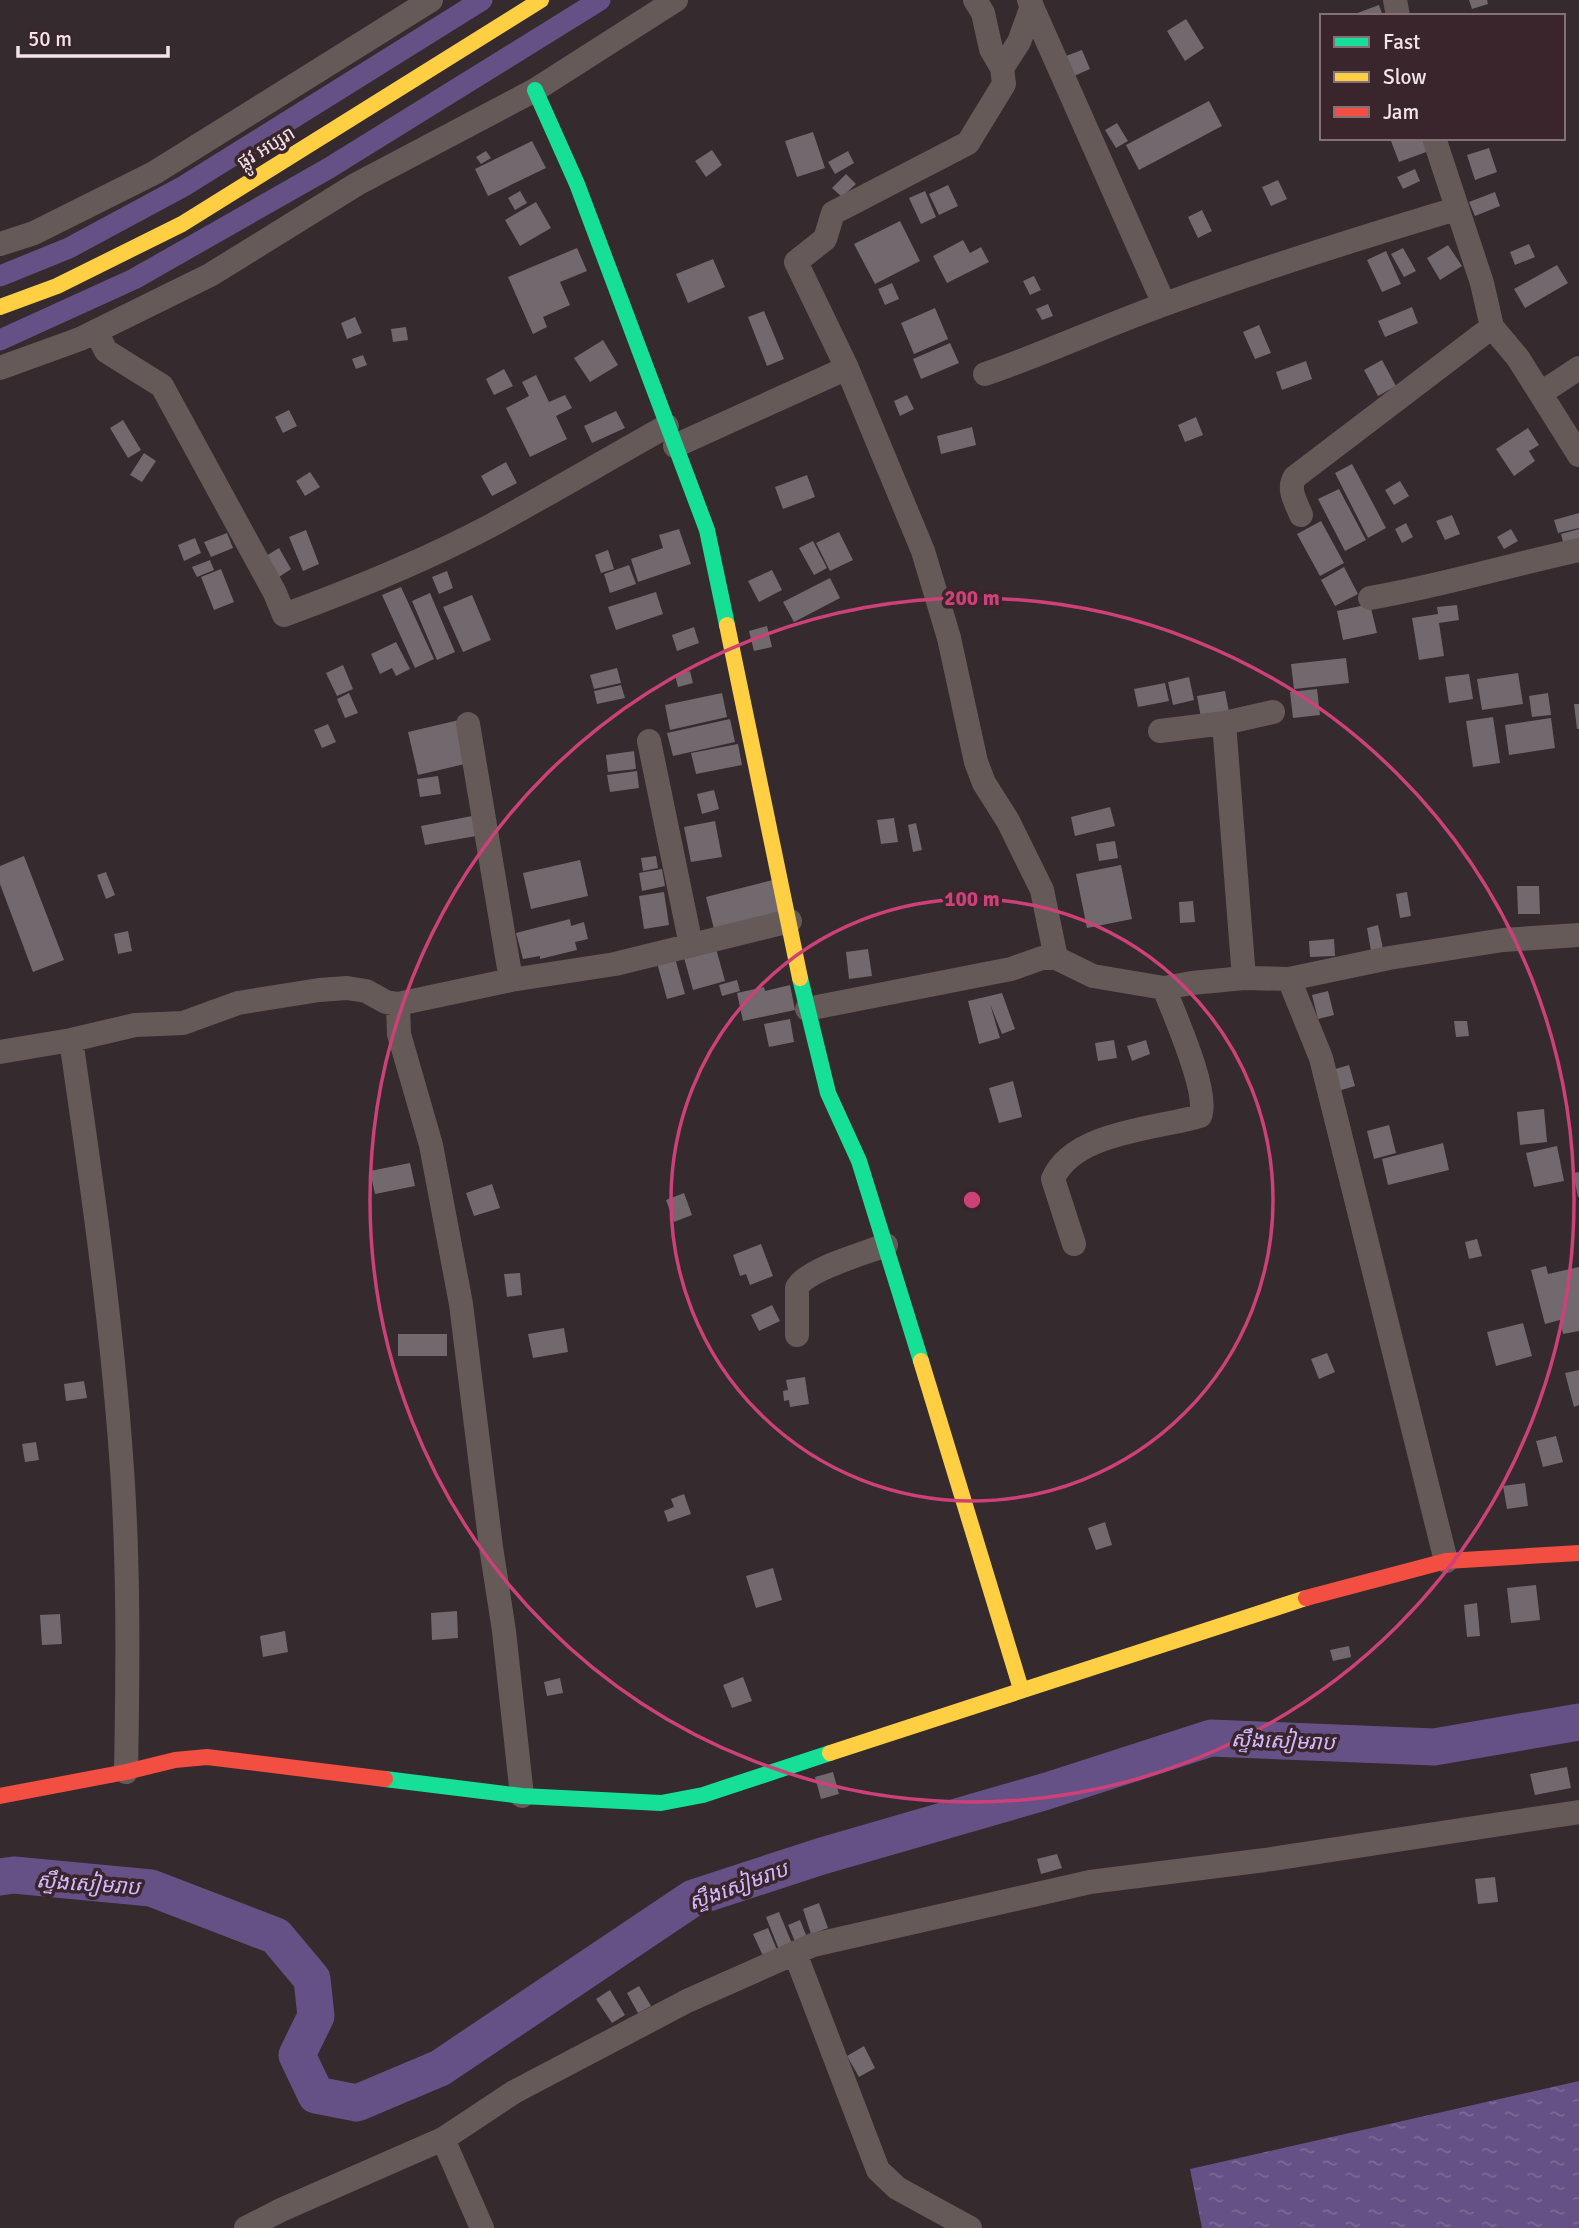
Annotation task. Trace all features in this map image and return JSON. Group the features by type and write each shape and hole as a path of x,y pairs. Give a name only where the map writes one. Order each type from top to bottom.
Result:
{"street":[{"path":"0,244 34,233 154,173 431,0"},
{"name":"ផ្លូវ អប្សរា","path":"0,307 57,286 182,224 541,0"},
{"path":"0,368 96,331 210,275 357,184 535,90 676,0"},
{"path":"975,0 983,13 991,49 1002,68 1004,84 968,143 834,213 825,239 796,261 847,368 923,551 949,638 976,762 984,783 1008,821 1042,890 1056,958"},
{"path":"1002,68 1019,42 1030,3"},
{"path":"1030,3 1164,304"},
{"path":"535,90 577,184 713,550 807,1009 828,1093 859,1161 1021,1689"},
{"path":"1435,140 1482,283 1492,327 1518,358 1579,455"},
{"path":"985,374 1164,304 1305,254 1456,208"},
{"path":"1301,515 1291,489 1291,482 1295,477 1492,327"},
{"path":"96,331 106,351 162,386 284,614 353,590 423,559 671,436 847,368"},
{"path":"1541,393 1579,368"},
{"path":"1370,598 1429,588 1522,562 1579,550"},
{"path":"1160,731 1224,723 1273,712"},
{"path":"1224,723 1244,978"},
{"path":"468,724 511,980"},
{"path":"649,741 691,945"},
{"path":"0,1052 71,1040 135,1025 183,1023 238,1003 319,990 347,988 366,991 386,1002 398,1004 511,980 615,964 790,921"},
{"path":"807,1009 1011,969 1042,958 1056,958 1093,976 1164,988 1244,978 1289,979 1389,958 1503,940 1579,935"},
{"path":"1289,979 1321,1058 1447,1561"},
{"path":"1074,1244 1053,1178 1059,1166 1085,1146 1200,1116 1204,1107 1190,1054 1164,988"},
{"path":"398,1004 400,1034 430,1145 461,1304 504,1631 522,1796"},
{"path":"71,1040 98,1246 121,1455 128,1613 126,1772"},
{"path":"797,1335 797,1288 800,1282 817,1271 886,1245"},
{"path":"0,1796 175,1760 207,1757 522,1796 661,1802 703,1795 1323,1592 1447,1561 1579,1553"},
{"path":"246,2228 443,2139 514,2092 687,2001 825,1942 1090,1882 1265,1860 1579,1812"},
{"path":"795,1953 878,2170 897,2188 970,2228"},
{"path":"443,2139 482,2228"}],"water":[{"path":"1579,2081 1579,2228 1202,2228 1190,2169"}],"building":[{"path":"1469,0 1487,0 1488,4 1472,9"},
{"path":"1379,5 1382,14 1355,14"},
{"path":"1186,19 1204,48 1185,61 1167,31"},
{"path":"1082,50 1090,69 1074,76 1066,56"},
{"path":"1209,101 1222,126 1139,170 1126,145"},
{"path":"1117,123 1128,141 1116,148 1105,130"},
{"path":"813,132 825,168 797,177 785,141"},
{"path":"1425,140 1429,151 1399,162 1391,141"},
{"path":"532,141 546,168 488,196 475,169"},
{"path":"1489,148 1497,172 1475,180 1467,155"},
{"path":"712,150 722,165 706,177 695,161"},
{"path":"486,151 491,158 481,164 476,157"},
{"path":"848,151 854,163 835,174 828,162"},
{"path":"1415,169 1420,181 1403,189 1397,177"},
{"path":"846,174 856,184 842,197 832,188"},
{"path":"1278,180 1287,199 1271,206 1262,187"},
{"path":"948,185 958,206 939,215 929,194"},
{"path":"520,191 527,203 515,210 508,198"},
{"path":"925,191 936,217 921,224 909,198"},
{"path":"1495,192 1500,206 1475,216 1469,202"},
{"path":"536,202 551,228 520,246 505,220"},
{"path":"1202,210 1212,231 1198,238 1188,217"},
{"path":"900,221 920,261 875,284 854,244"},
{"path":"963,240 970,253 981,247 989,262 947,283 933,256"},
{"path":"1529,244 1535,257 1515,265 1510,252"},
{"path":"1448,245 1462,266 1440,280 1427,258"},
{"path":"577,248 587,271 560,282 570,305 543,317 547,327 533,334 508,277"},
{"path":"1403,248 1416,271 1404,277 1391,254"},
{"path":"1386,251 1401,284 1382,292 1367,260"},
{"path":"713,259 725,287 688,303 676,274"},
{"path":"1557,265 1568,283 1525,308 1514,289"},
{"path":"1034,276 1041,290 1030,295 1023,281"},
{"path":"892,283 899,299 885,305 878,289"},
{"path":"1048,304 1053,316 1042,320 1036,309"},
{"path":"1412,307 1418,323 1385,337 1378,321"},
{"path":"935,308 948,339 914,354 901,323"},
{"path":"764,311 784,359 767,366 748,317"},
{"path":"355,317 362,333 347,339 341,323"},
{"path":"1259,325 1271,353 1255,359 1243,332"},
{"path":"406,327 408,340 393,342 391,329"},
{"path":"603,340 618,365 590,382 574,358"},
{"path":"950,343 959,363 921,379 913,359"},
{"path":"363,355 367,365 356,369 352,359"},
{"path":"1382,360 1396,386 1378,396 1364,370"},
{"path":"1306,361 1312,379 1282,390 1276,372"},
{"path":"504,369 513,386 494,395 486,379"},
{"path":"536,375 549,402 565,395 572,408 556,416 567,439 530,457 506,408 529,396 522,382"},
{"path":"907,395 914,409 900,416 894,401"},
{"path":"289,410 297,426 283,433 275,417"},
{"path":"616,411 625,428 592,443 584,426"},
{"path":"1196,417 1203,435 1185,442 1178,425"},
{"path":"123,420 141,450 128,458 110,428"},
{"path":"972,427 976,445 941,454 937,436"},
{"path":"1528,428 1539,445 1529,451 1535,461 1514,476 1496,449"},
{"path":"144,453 156,461 142,482 130,475"},
{"path":"506,462 517,483 492,496 481,476"},
{"path":"1352,464 1386,528 1368,538 1335,473"},
{"path":"310,472 320,487 305,496 296,481"},
{"path":"807,475 815,497 783,509 775,487"},
{"path":"1400,481 1409,496 1394,505 1385,490"},
{"path":"1339,489 1366,540 1345,551 1318,499"},
{"path":"1579,513 1579,528 1558,533 1554,520"},
{"path":"1452,515 1460,534 1445,540 1436,521"},
{"path":"1321,521 1344,563 1320,576 1297,534"},
{"path":"1406,523 1413,537 1402,543 1395,529"},
{"path":"679,529 691,564 638,582 631,559 663,548 659,535"},
{"path":"1511,529 1518,541 1504,549 1497,537"},
{"path":"1579,529 1579,546 1565,550 1561,534"},
{"path":"306,530 319,564 303,571 289,537"},
{"path":"839,532 853,560 830,571 816,543"},
{"path":"227,533 233,548 211,557 204,542"},
{"path":"195,538 201,553 184,561 178,545"},
{"path":"813,541 827,568 814,575 799,548"},
{"path":"279,548 291,569 279,577 266,556"},
{"path":"608,550 614,569 601,573 595,555"},
{"path":"210,560 214,570 197,577 192,567"},
{"path":"629,565 636,584 610,593 604,574"},
{"path":"1344,567 1358,594 1335,606 1321,580"},
{"path":"221,569 234,602 214,610 201,577"},
{"path":"772,570 782,590 759,602 748,581"},
{"path":"447,571 453,588 439,594 432,577"},
{"path":"830,578 840,598 794,622 783,602"},
{"path":"401,587 434,659 415,668 382,595"},
{"path":"656,592 663,614 616,630 608,607"},
{"path":"430,593 455,652 437,660 412,601"},
{"path":"472,595 491,640 463,652 443,607"},
{"path":"1370,604 1377,633 1343,640 1337,611"},
{"path":"1457,605 1459,620 1439,623 1444,656 1419,660 1412,618 1438,614 1437,607"},
{"path":"767,626 772,647 754,651 749,631"},
{"path":"694,627 699,643 677,651 672,635"},
{"path":"396,642 410,669 396,676 392,668 380,674 371,654"},
{"path":"1346,658 1349,683 1294,689 1291,664"},
{"path":"343,665 353,689 337,696 326,673"},
{"path":"617,668 621,683 594,689 590,675"},
{"path":"690,671 693,683 678,687 675,675"},
{"path":"1518,673 1523,704 1482,710 1477,679"},
{"path":"1469,674 1473,699 1449,703 1445,677"},
{"path":"1189,677 1194,700 1173,705 1168,682"},
{"path":"1165,683 1169,701 1138,707 1134,689"},
{"path":"621,685 625,698 597,704 594,691"},
{"path":"1317,689 1320,715 1293,718 1290,692"},
{"path":"1225,691 1229,712 1201,718 1197,696"},
{"path":"349,693 358,713 345,718 337,699"},
{"path":"722,693 727,717 670,730 665,705"},
{"path":"1548,693 1551,715 1532,717 1529,696"},
{"path":"1574,704 1579,704 1579,729 1577,729"},
{"path":"1493,717 1500,763 1473,767 1466,721"},
{"path":"1551,718 1555,748 1509,755 1505,725"},
{"path":"730,719 735,742 673,756 667,733"},
{"path":"459,720 469,763 418,775 408,732"},
{"path":"328,724 336,742 322,748 314,730"},
{"path":"738,744 742,765 696,774 691,753"},
{"path":"634,751 636,769 608,772 606,755"},
{"path":"637,771 639,788 610,792 607,775"},
{"path":"438,776 441,794 420,797 417,779"},
{"path":"714,790 719,809 702,814 697,794"},
{"path":"1110,807 1115,826 1075,836 1071,817"},
{"path":"472,816 476,836 425,845 421,826"},
{"path":"894,818 898,842 881,844 877,820"},
{"path":"715,821 722,857 691,862 684,827"},
{"path":"916,823 922,850 913,852 908,825"},
{"path":"1115,841 1118,858 1099,861 1096,844"},
{"path":"24,856 64,960 33,972 0,884 0,866"},
{"path":"656,856 658,868 643,871 641,858"},
{"path":"580,860 588,896 531,909 523,873"},
{"path":"1121,865 1132,919 1087,928 1076,874"},
{"path":"662,869 665,886 642,891 639,873"},
{"path":"106,872 115,895 106,899 97,875"},
{"path":"773,880 781,912 714,929 706,897"},
{"path":"1517,886 1539,886 1540,914 1518,914"},
{"path":"664,892 669,925 644,929 639,896"},
{"path":"1407,892 1411,916 1400,918 1396,894"},
{"path":"1193,901 1195,922 1180,923 1179,902"},
{"path":"570,919 571,926 584,922 588,939 575,942 577,950 540,959 540,956 523,959 516,933"},
{"path":"1378,925 1383,949 1371,951 1367,928"},
{"path":"128,931 132,951 118,954 114,934"},
{"path":"1334,939 1335,956 1310,957 1309,941"},
{"path":"715,945 725,981 693,990 683,954"},
{"path":"868,949 872,976 849,979 846,952"},
{"path":"675,958 685,994 667,999 657,963"},
{"path":"737,980 740,991 722,996 719,985"},
{"path":"790,985 795,1010 743,1021 737,993 764,987 765,991"},
{"path":"1328,991 1334,1015 1318,1019 1312,995"},
{"path":"1002,993 1015,1029 1002,1034 990,1004 1000,1038 979,1044 968,1001"},
{"path":"790,1019 794,1042 769,1047 764,1024"},
{"path":"1454,1021 1467,1021 1469,1036 1456,1037"},
{"path":"1114,1040 1117,1058 1098,1061 1095,1043"},
{"path":"1146,1040 1150,1054 1132,1061 1127,1046"},
{"path":"1349,1065 1355,1086 1338,1091 1332,1070"},
{"path":"1013,1081 1022,1117 999,1123 989,1088"},
{"path":"1544,1109 1547,1142 1520,1145 1517,1112"},
{"path":"1389,1125 1396,1153 1374,1159 1367,1131"},
{"path":"1443,1143 1449,1170 1388,1185 1382,1159"},
{"path":"1557,1146 1564,1181 1534,1187 1526,1153"},
{"path":"410,1163 415,1186 375,1194 370,1171"},
{"path":"1579,1172 1579,1197 1578,1197 1573,1173"},
{"path":"492,1184 500,1208 474,1216 466,1193"},
{"path":"684,1193 692,1215 674,1222 666,1200"},
{"path":"1477,1239 1482,1256 1469,1259 1465,1242"},
{"path":"761,1244 773,1276 750,1285 746,1274 740,1276 733,1255"},
{"path":"1546,1266 1548,1274 1579,1267 1579,1331 1563,1334 1560,1320 1545,1324 1531,1270"},
{"path":"520,1273 522,1295 507,1297 504,1274"},
{"path":"772,1305 780,1321 759,1331 751,1315"},
{"path":"1523,1323 1532,1356 1496,1366 1487,1332"},
{"path":"564,1328 568,1352 533,1358 528,1334"},
{"path":"398,1334 447,1334 447,1356 398,1356"},
{"path":"1327,1353 1335,1372 1319,1379 1311,1359"},
{"path":"1579,1370 1579,1405 1574,1407 1565,1373"},
{"path":"805,1377 809,1404 790,1407 789,1400 784,1401 783,1391 788,1390 786,1380"},
{"path":"84,1381 87,1398 66,1401 64,1384"},
{"path":"1556,1436 1563,1462 1543,1467 1536,1441"},
{"path":"36,1442 39,1460 25,1462 22,1444"},
{"path":"1525,1483 1528,1506 1507,1509 1503,1486"},
{"path":"684,1494 691,1514 668,1522 664,1511 674,1507 671,1499"},
{"path":"1105,1522 1112,1545 1096,1550 1088,1528"},
{"path":"773,1568 782,1600 756,1608 746,1576"},
{"path":"1536,1585 1540,1620 1511,1623 1507,1588"},
{"path":"1477,1603 1480,1636 1467,1637 1464,1605"},
{"path":"457,1611 458,1638 432,1640 431,1613"},
{"path":"60,1614 62,1644 42,1645 40,1615"},
{"path":"285,1631 288,1652 263,1657 260,1636"},
{"path":"1349,1646 1351,1657 1333,1661 1330,1650"},
{"path":"743,1677 752,1701 732,1708 723,1685"},
{"path":"560,1678 563,1693 547,1696 544,1682"},
{"path":"1567,1767 1571,1788 1535,1795 1530,1774"},
{"path":"833,1772 839,1794 821,1799 815,1777"},
{"path":"1057,1854 1062,1868 1041,1874 1037,1859"},
{"path":"1495,1877 1498,1902 1478,1904 1475,1879"},
{"path":"819,1903 828,1928 811,1934 803,1909"},
{"path":"779,1912 793,1946 780,1952 766,1917"},
{"path":"800,1920 808,1940 796,1944 788,1925"},
{"path":"768,1928 777,1950 763,1956 753,1934"},
{"path":"639,1986 651,2006 638,2013 627,1993"},
{"path":"610,1990 625,2015 612,2023 596,1999"},
{"path":"864,2046 875,2068 859,2077 847,2056"}],"waterway":[{"path":"0,276 69,248 184,186 482,0"},
{"path":"0,340 134,279 329,168 600,0"},
{"name":"ស្ទឹងសៀមរាប","path":"0,1877 14,1875 151,1888 276,1936 312,1979 316,2016 297,2055 316,2095 357,2103 440,2068 693,1898 822,1856 1047,1791 1211,1738 1434,1747 1579,1722"}],"traffic: fast":[{"path":"535,90 577,184 707,530 727,625"},
{"path":"800,978 828,1093 859,1161 921,1361"},
{"path":"385,1779 522,1796 661,1803 703,1795 830,1753"}],"traffic: slow":[{"path":"0,307 57,286 182,224 541,0"},
{"path":"727,625 800,978"},
{"path":"921,1361 1021,1689"},
{"path":"830,1753 1306,1598"}],"traffic: jam":[{"path":"1306,1598 1446,1561 1579,1553"},
{"path":"0,1796 175,1760 207,1757 385,1779"}]}
